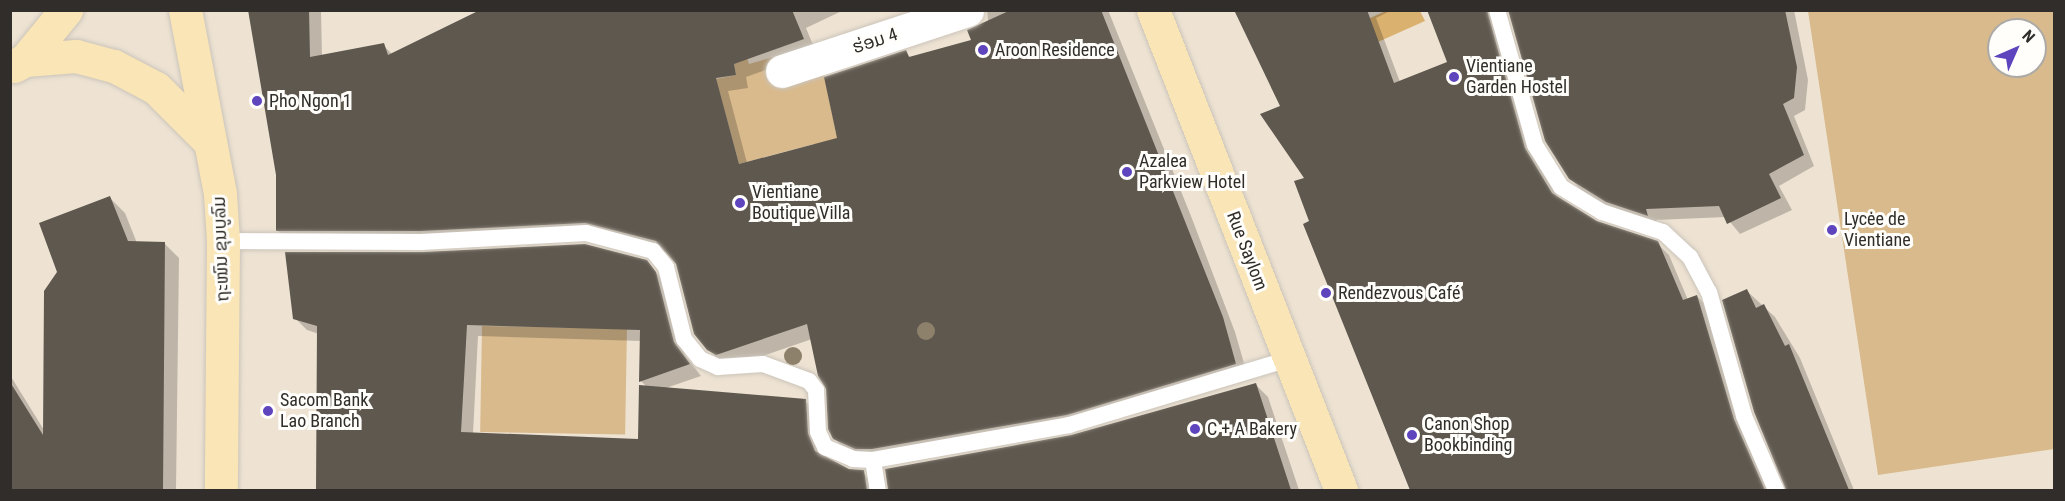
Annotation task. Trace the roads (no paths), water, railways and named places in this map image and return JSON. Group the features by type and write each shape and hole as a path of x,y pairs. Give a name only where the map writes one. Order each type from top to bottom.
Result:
{"street":[{"path":"18,64 66,10"},
{"name":"ຖະໜົນ ຂຸນບູລົມ","path":"185,10 210,142 223,241 221,490"},
{"name":"ຮ່ອມ 4","path":"782,71 967,10"},
{"name":"Rue Saylom","path":"1153,10 1341,490"},
{"path":"18,64 76,56 114,66 156,88 210,142"}],"lane":[{"path":"1497,10 1534,145 1561,187 1602,212 1663,232 1690,257 1709,292 1744,416 1776,490"},
{"path":"223,241 421,242 586,232 653,251 666,267 684,339 700,359 718,367 763,364 809,381 816,390 818,432 825,447 853,459 873,460 1069,425 1289,359"},
{"path":"873,460 878,490"}],"place":[{"name":"Aroon Residence","path":"983,50"},
{"name":"Vientiane Garden Hostel","path":"1454,77"},
{"name":"Pho Ngon 1","path":"257,101"},
{"name":"Azalea Parkview Hotel","path":"1127,172"},
{"name":"Vientiane Boutique Villa","path":"740,203"},
{"name":"Lycėe de Vientiane","path":"1832,230"},
{"name":"Rendezvous Café","path":"1326,293"},
{"name":"Sacom Bank Lao Branch","path":"268,411"},
{"name":"C + A Bakery","path":"1195,429"},
{"name":"Canon Shop Bookbinding","path":"1412,435"}]}
